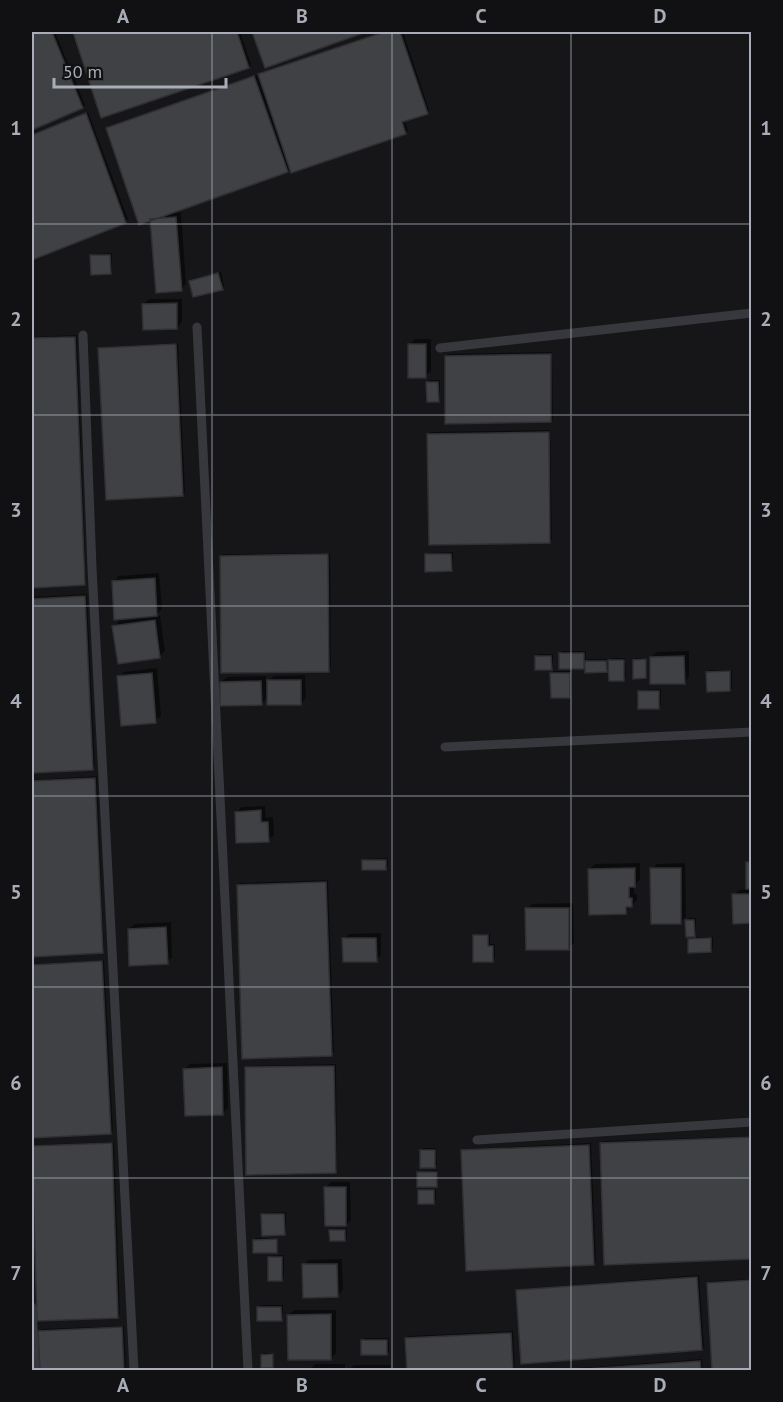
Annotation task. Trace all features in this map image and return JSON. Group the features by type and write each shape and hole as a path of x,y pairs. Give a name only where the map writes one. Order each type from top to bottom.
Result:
{"lane":[{"path":"440,348 752,314"},
{"path":"197,327 248,1371"},
{"path":"84,335 92,568 134,1371"},
{"path":"445,747 752,732"},
{"path":"477,1140 752,1122"},
{"path":"32,1307 35,1371"}],"building":[{"path":"32,32 52,32 83,108 32,130"},
{"path":"73,32 237,32 249,68 101,118"},
{"path":"252,32 366,32 265,68"},
{"path":"384,32 400,32 428,114 402,122 406,134 291,173 258,74"},
{"path":"254,76 288,172 139,225 106,128"},
{"path":"86,113 126,223 32,260 32,135"},
{"path":"176,217 182,291 156,293 150,219"},
{"path":"90,255 110,255 111,274 91,275"},
{"path":"218,273 223,290 193,297 189,281"},
{"path":"177,303 177,329 143,330 142,304"},
{"path":"75,337 85,585 32,588 32,338"},
{"path":"176,344 183,496 106,500 98,348"},
{"path":"408,344 426,344 426,378 408,378"},
{"path":"551,354 551,422 445,424 445,356"},
{"path":"426,382 438,382 439,402 427,402"},
{"path":"549,432 550,543 429,545 427,434"},
{"path":"328,554 329,672 221,673 220,556"},
{"path":"425,554 451,554 452,571 425,572"},
{"path":"155,578 157,616 114,620 112,581"},
{"path":"85,596 93,770 32,773 32,599"},
{"path":"155,620 160,658 118,664 112,626"},
{"path":"559,653 584,653 584,669 559,669"},
{"path":"535,656 551,656 552,670 535,670"},
{"path":"684,656 685,684 650,684 650,657"},
{"path":"646,659 646,678 633,679 633,660"},
{"path":"608,660 624,660 624,681 609,681"},
{"path":"585,661 606,661 607,672 585,673"},
{"path":"730,671 730,691 707,692 706,672"},
{"path":"152,673 156,723 121,726 117,676"},
{"path":"550,673 570,673 570,698 551,698"},
{"path":"267,680 301,680 301,705 267,705"},
{"path":"261,681 262,705 220,706 220,682"},
{"path":"638,691 659,691 659,709 638,709"},
{"path":"95,778 103,953 32,957 32,781"},
{"path":"261,810 261,822 268,822 269,842 236,843 235,812"},
{"path":"362,860 386,860 386,870 362,870"},
{"path":"746,862 752,862 752,889 746,889"},
{"path":"635,868 635,887 629,887 632,907 626,907 626,914 589,915 588,869"},
{"path":"650,868 681,868 681,924 651,924"},
{"path":"326,882 332,1056 242,1059 237,885"},
{"path":"732,894 752,894 752,923 733,924"},
{"path":"525,908 569,908 569,950 526,950"},
{"path":"685,920 694,920 695,937 686,937"},
{"path":"166,927 168,964 129,966 128,929"},
{"path":"473,935 488,935 488,946 493,946 493,962 473,962"},
{"path":"342,938 376,938 377,962 343,962"},
{"path":"711,938 711,952 688,953 688,939"},
{"path":"102,961 111,1134 32,1138 32,965"},
{"path":"334,1066 336,1173 246,1175 245,1067"},
{"path":"222,1067 223,1115 185,1116 183,1069"},
{"path":"752,1137 752,1259 604,1265 600,1143"},
{"path":"112,1143 118,1318 37,1321 32,1146"},
{"path":"589,1145 594,1265 466,1271 461,1150"},
{"path":"420,1150 435,1150 435,1168 420,1168"},
{"path":"417,1172 437,1172 437,1187 417,1187"},
{"path":"324,1187 346,1187 346,1226 325,1226"},
{"path":"418,1190 434,1190 434,1204 418,1204"},
{"path":"261,1214 284,1214 285,1235 262,1236"},
{"path":"329,1230 345,1230 345,1241 330,1241"},
{"path":"277,1239 277,1253 253,1253 253,1240"},
{"path":"268,1257 282,1257 282,1281 268,1281"},
{"path":"302,1264 337,1264 338,1297 303,1298"},
{"path":"697,1277 702,1350 521,1364 516,1290"},
{"path":"752,1280 752,1370 712,1370 707,1283"},
{"path":"257,1307 281,1307 282,1321 257,1321"},
{"path":"331,1314 331,1360 288,1360 287,1315"},
{"path":"122,1327 124,1370 40,1370 38,1331"},
{"path":"511,1333 513,1370 407,1370 405,1338"},
{"path":"361,1340 387,1340 387,1355 361,1355"},
{"path":"273,1354 273,1368 261,1368 261,1355"},
{"path":"700,1361 701,1370 570,1370"}]}
